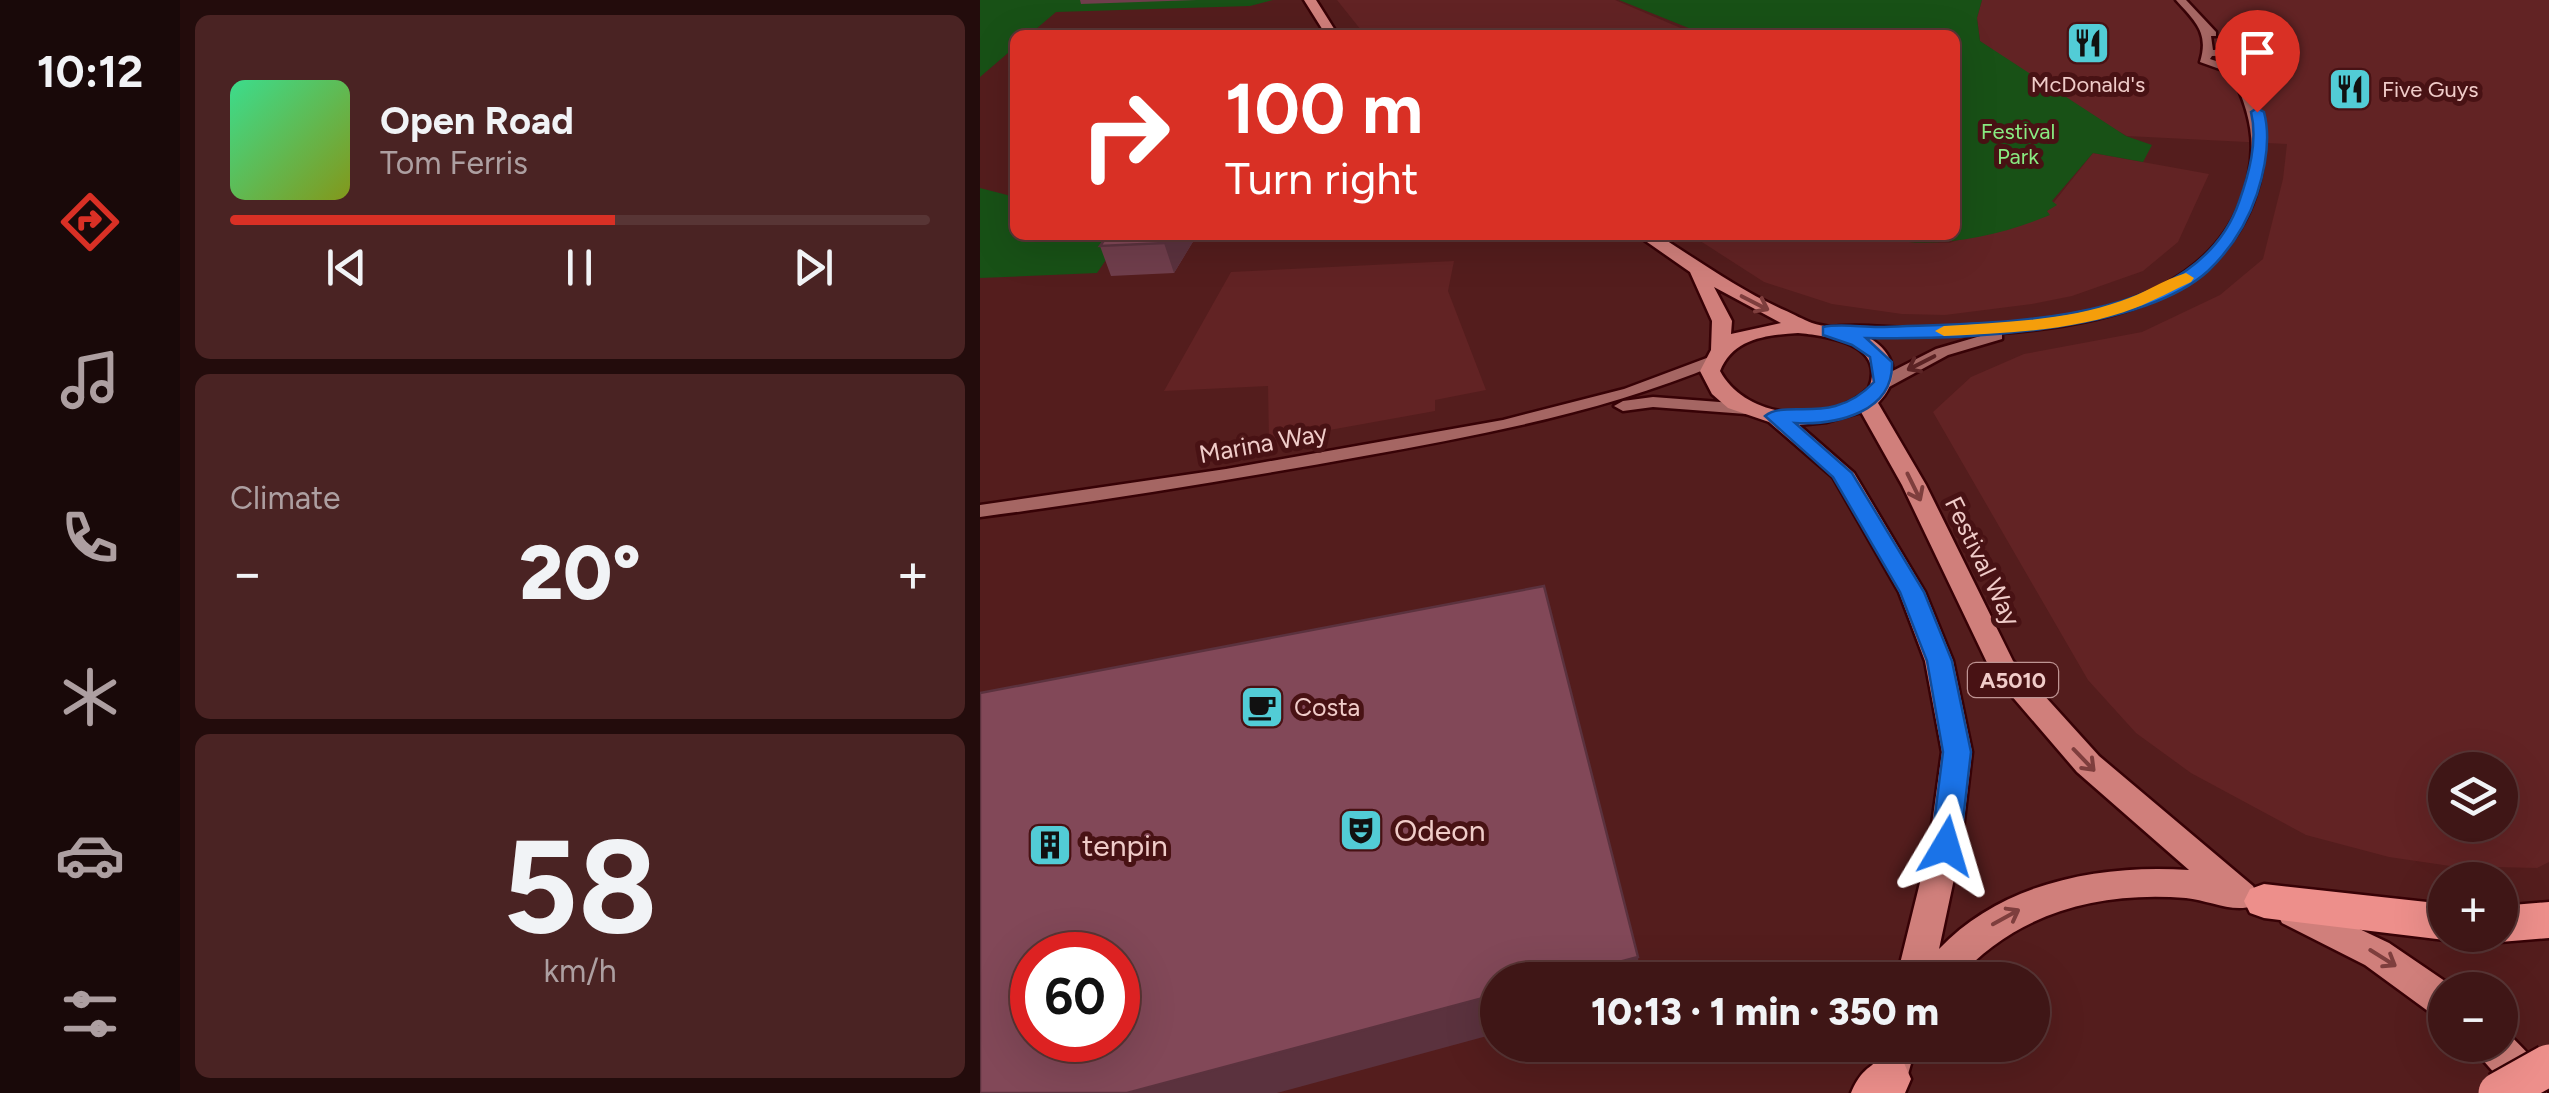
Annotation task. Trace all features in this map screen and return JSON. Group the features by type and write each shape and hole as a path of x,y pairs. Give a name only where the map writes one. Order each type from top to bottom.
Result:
{"highway":[{"path":"2252,898 2428,920"},
{"path":"2518,923 2549,920"},
{"path":"2499,1093 2549,1065"}],"main road":[{"path":"1310,0 1329,30"},
{"name":"A5010","path":"1653,240 1695,270 1756,304 1859,341 1882,362 1874,392 1840,413 1808,418 1746,409 1714,386 1710,370 1722,322 1695,270"},
{"name":"A5010","path":"1716,356 1746,335 1770,329 1823,330"},
{"name":"Festival Way","path":"1874,392 1914,485 2002,666 2100,776 2252,898"},
{"name":"A5010","path":"1775,416 1842,473 1912,592 1939,661 1957,752 1946,846 1918,962"},
{"path":"1949,962 1993,924 2032,904 2076,890 2158,882 2252,898 2331,928 2378,954 2428,990"},
{"path":"2509,1062 2536,1093"}],"street":[{"path":"2180,0 2205,29 2264,60 2266,65 2234,70 2209,64 2204,56 2209,53 2245,53"},
{"path":"2205,29 2209,53"},
{"path":"1874,392 1942,352 2026,326 2128,305 2172,287 2201,268 2239,225 2253,186 2260,123 2234,70"},
{"path":"1823,330 1871,333 2026,326"},
{"name":"Marina Way","path":"1552,415 1620,398 1716,356"},
{"name":"Marina Way","path":"980,511 1286,465 1552,415 1653,402 1746,409"}],"shaded area":[{"path":"1337,0 1615,0 1685,30 1361,30"},
{"name":"Festival Park","path":"1982,0 2549,0 2549,862 2537,868 2518,868 2518,862 2428,863 2389,857 2306,835 2191,773 2136,733 2088,680 1933,412 1971,377 2024,354 2142,332 2220,295 2263,259 2283,179 2287,144 2127,136 2029,82 1980,41 1977,18"},
{"path":"2093,153 2209,174 2178,242 2143,271 2072,296 2032,304 1945,315 1902,314 1832,304 1764,282 1699,240 1949,243 2047,211"},
{"path":"1454,261 1448,291 1486,390 1435,400 1435,411 1269,441 1268,386 1164,391 1231,272"}],"green space":[{"path":"980,0 1273,0 1250,6 1056,12 1035,30 1010,30 1010,51 980,77"},
{"name":"Festival Park","path":"1619,0 1982,0 1977,18 1980,41 2126,136 2152,145 2143,162 2093,153 2052,201 2057,205 2047,211 2050,215 2004,231 1960,240 1960,30 1694,30"},
{"path":"980,188 1010,196 1010,240 1120,240 1097,273 980,278"},
{"name":"Festival Park","path":"1886,240 1958,240 1934,242"}],"building":[{"path":"1104,240 1166,240 1164,243 1100,246"},
{"name":"Odeon","path":"1544,586 1638,957 1619,962 1480,962 1480,999 1127,1093 980,1093 980,693"}],"slow traffic":[{"path":"1944,331 2026,326 2086,315 2128,305 2186,278"}],"place":[{"name":"McDonald's","path":"2088,43"},
{"name":"Five Guys","path":"2350,89"},
{"name":"Costa","path":"1262,707"},
{"name":"Odeon","path":"1361,830"},
{"name":"tenpin","path":"1050,845"}],"route":[{"path":"1946,846 1957,752 1939,661 1912,592 1842,473 1775,416 1808,418 1840,413 1866,402 1883,383 1882,362 1876,354 1859,341 1829,331 1952,331 2026,326 2128,305 2172,287 2201,268 2239,225 2256,173 2260,123 2257,112"}]}
